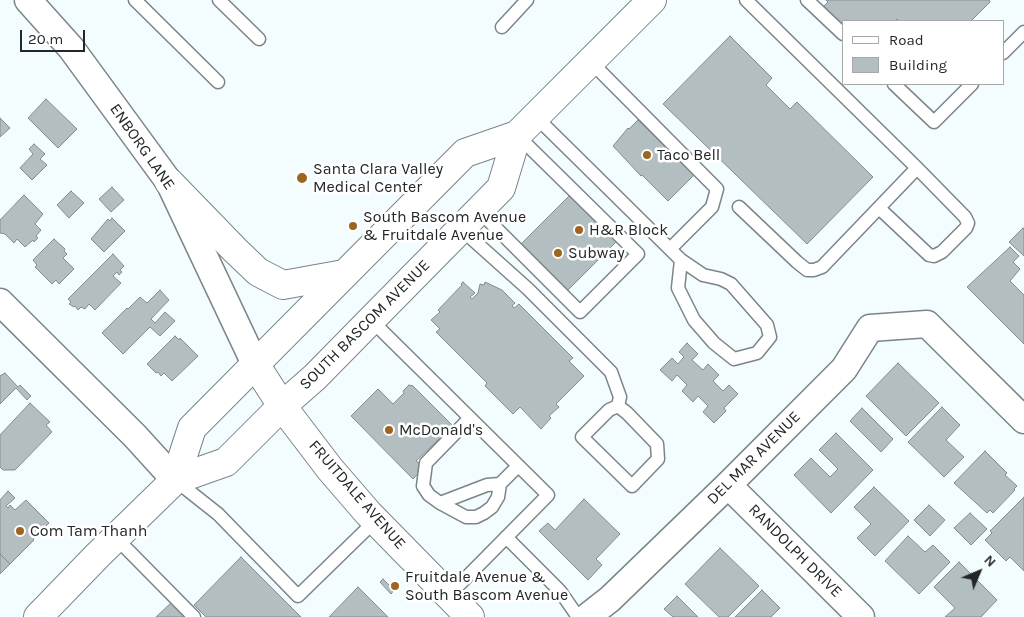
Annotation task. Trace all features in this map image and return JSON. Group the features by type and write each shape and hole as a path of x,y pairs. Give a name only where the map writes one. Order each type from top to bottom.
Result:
{"main road":[{"name":"SOUTH BASCOM AVENUE","path":"175,480 192,428 465,152 526,126 652,0"},
{"name":"SOUTH BASCOM AVENUE","path":"38,617 175,480 226,462 372,320 501,188 526,126"},
{"path":"170,182 258,272 283,285 344,274"},
{"name":"FRUITDALE AVENUE","path":"255,364 282,406 330,468 376,520 470,617"}],"street":[{"name":"ENBORG LANE","path":"28,0 72,48 170,182 255,364"},
{"path":"0,302 135,436 175,480"},
{"name":"DEL MAR AVENUE","path":"587,617 610,599 728,485 844,368 870,328 927,324 1024,420"},
{"name":"RANDOLPH DRIVE","path":"728,485 861,617"}],"lane":[{"path":"135,0 218,82"},
{"path":"219,0 259,39"},
{"path":"502,27 527,0"},
{"path":"746,0 966,217 968,223 966,228 942,252 934,256 929,255 879,208"},
{"path":"807,0 842,33"},
{"path":"1004,52 1024,32"},
{"path":"590,62 717,189 712,207 670,250"},
{"path":"895,85 934,122 971,85"},
{"path":"470,220 580,312 638,254 526,126"},
{"path":"526,126 681,260 703,275 721,279 732,284 767,325 770,336 757,353 734,359 714,343 694,320 678,288 681,260"},
{"path":"739,207 797,262 807,270 814,270 822,267 917,168"},
{"path":"470,220 528,289 611,372 620,397 618,406"},
{"path":"372,320 548,495 449,595"},
{"path":"618,406 657,444 658,458 632,486 582,437 609,410 618,406"},
{"path":"470,418 426,463 423,486 429,495 440,503 466,516 476,516 492,507 498,497 500,484 518,466"},
{"path":"175,480 218,514 298,596 376,520"},
{"path":"440,503 487,485 500,484"},
{"path":"116,538 194,617"},
{"path":"506,538 560,591 578,617"}],"building":[{"path":"826,0 989,0 990,2 972,20 842,20 842,25 823,7 828,2"},
{"path":"730,36 772,78 766,85 790,109 797,102 873,177 807,244 663,104"},
{"path":"46,99 77,129 58,148 28,118"},
{"path":"0,118 10,128 0,137"},
{"name":"Taco Bell","path":"638,120 694,175 668,201 613,146 628,128"},
{"path":"34,144 45,154 40,159 47,165 32,180 20,168 33,154 29,149"},
{"path":"112,187 124,200 111,212 99,199"},
{"path":"71,191 84,203 69,218 57,205"},
{"path":"24,195 43,214 35,224 41,230 36,236 38,238 25,247 17,239 14,243 5,234 0,233 0,220"},
{"path":"570,195 617,241 567,291 520,245"},
{"path":"112,218 125,231 104,252 91,239 108,219 110,221"},
{"path":"1024,229 1024,256 1009,242"},
{"path":"54,239 65,249 64,251 67,254 63,258 74,269 59,284 56,280 52,284 35,267 37,265 33,260"},
{"path":"1010,247 1019,256 1013,262 1020,269 1010,281 1024,295 1024,344 967,287"},
{"path":"113,254 124,266 120,270 122,272 119,275 117,272 113,276 121,283 95,310 89,304 85,309 81,307 78,310 75,306 69,304 71,302 68,299"},
{"path":"463,282 475,293 470,297 472,299 478,293 480,284 484,285 485,282 502,290 515,303 512,306 514,308 519,304 573,358 569,361 584,376 556,404 559,407 549,416 551,418 541,429 520,407 513,414 485,386 487,383 436,332 440,329 431,320 440,312 438,310"},
{"path":"160,290 169,300 151,319 155,323 165,312 175,321 160,336 150,327 123,354 102,333 140,297 147,303"},
{"path":"175,336 179,340 180,338 198,356 172,381 164,373 161,376 158,372 156,373 147,364"},
{"path":"687,343 698,354 692,360 703,370 708,364 719,375 713,381 723,391 729,385 738,394 724,408 726,411 714,423 703,412 708,406 698,396 693,402 682,391 687,385 677,375 672,381 660,370 672,358 678,364 684,357 679,352"},
{"path":"898,363 939,403 906,436 866,396"},
{"path":"5,373 18,387 20,385 31,396 27,400 16,388 0,404 0,376"},
{"path":"409,385 412,385 452,425 448,430 451,433 443,442 439,439 416,461 419,463 418,474 413,479 351,416 378,389 393,404"},
{"path":"30,403 50,422 46,425 52,432 15,470 3,470 0,467 0,435"},
{"path":"942,407 960,425 946,440 964,457 944,477 908,442"},
{"path":"862,408 893,439 881,452 850,421"},
{"path":"836,433 873,470 831,513 794,475 811,458 830,477 838,469 819,450"},
{"path":"985,451 1017,486 993,513 990,510 987,513 954,483"},
{"path":"874,487 909,521 875,556 857,538 871,524 854,507"},
{"name":"Com Tam Thanh","path":"8,491 15,498 6,506 8,508 10,505 15,510 26,500 49,523 10,564 0,554 0,500"},
{"path":"1024,497 1024,571 1010,557 1006,561 985,540 992,533 990,531"},
{"path":"584,499 620,534 596,559 602,565 588,580 539,531 548,523 555,530"},
{"path":"929,505 945,520 930,536 914,520"},
{"path":"970,513 987,529 971,545 954,528"},
{"path":"908,536 925,552 933,545 950,562 919,594 885,561"},
{"path":"720,548 759,586 728,617 719,617 685,584"},
{"path":"0,554 10,564 0,574"},
{"path":"241,557 301,617 206,617 194,605"},
{"path":"959,562 997,600 981,617 945,617 955,608 934,587"},
{"path":"383,579 394,590 391,594 380,582"},
{"path":"358,587 388,617 329,617"},
{"path":"762,590 780,608 771,617 735,617"},
{"path":"677,596 698,617 673,617 664,609"},
{"path":"174,600 191,617 156,617"}],"place":[{"name":"Taco Bell","path":"647,155"},
{"name":"Santa Clara Valley Medical Center","path":"302,178"},
{"name":"South Bascom Avenue & Fruitdale Avenue","path":"353,226"},
{"name":"H&R Block","path":"579,230"},
{"name":"Subway","path":"558,253"},
{"name":"McDonald's","path":"389,430"},
{"name":"Com Tam Thanh","path":"20,531"},
{"name":"Fruitdale Avenue & South Bascom Avenue","path":"395,586"}]}
